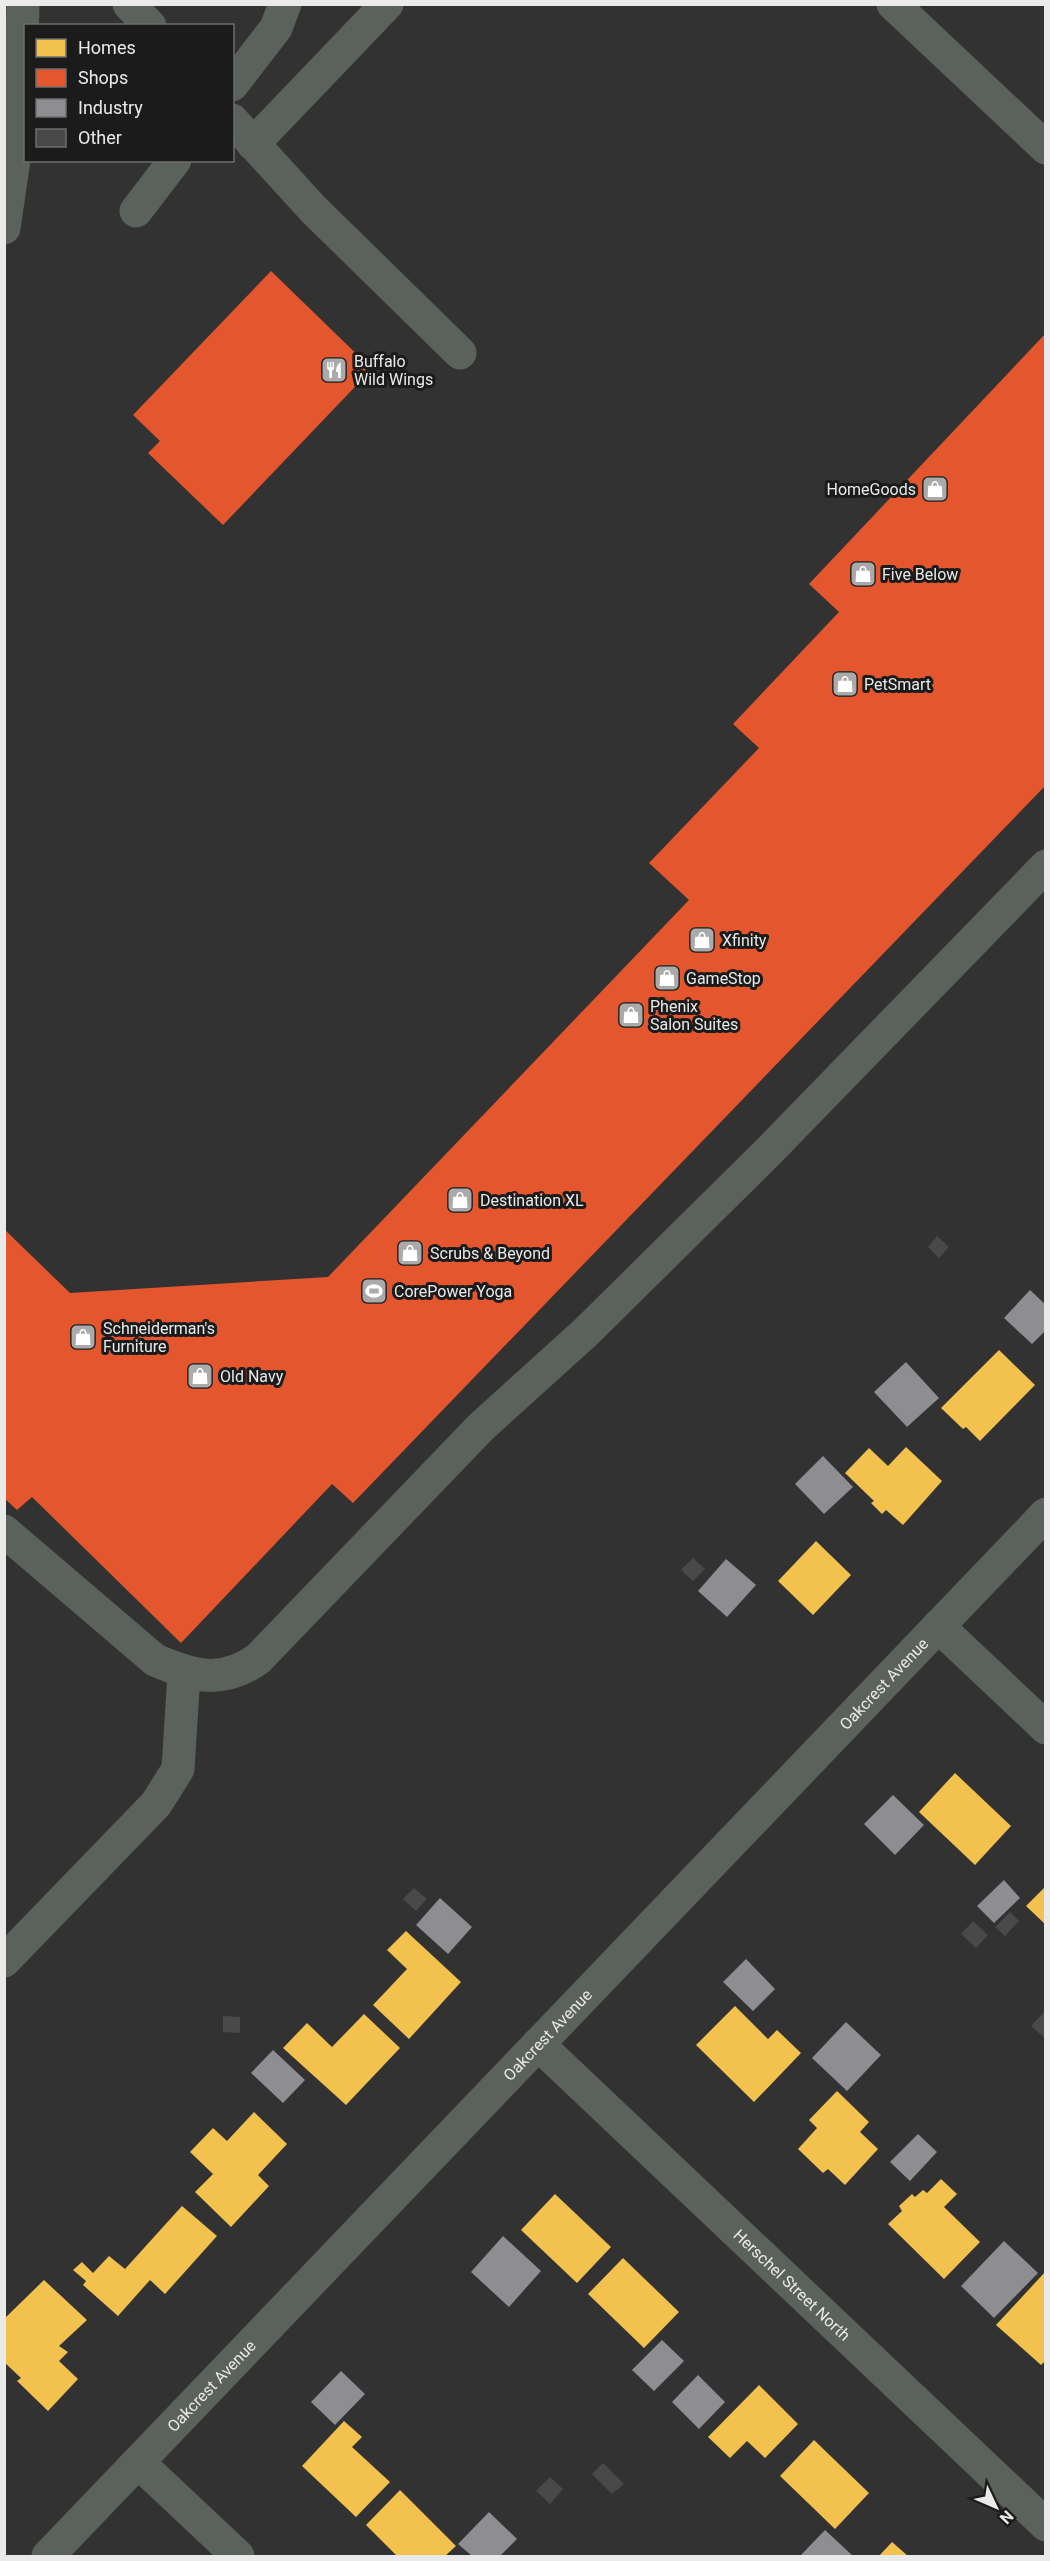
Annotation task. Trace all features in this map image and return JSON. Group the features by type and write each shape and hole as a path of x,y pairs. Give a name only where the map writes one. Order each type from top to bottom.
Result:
{"street":[{"path":"4,228 20,119 23,4"},
{"path":"129,4 148,24"},
{"path":"234,82 276,28 285,4"},
{"path":"387,4 243,132 313,209 460,353"},
{"path":"893,4 1046,148"},
{"path":"136,211 173,162"},
{"path":"4,1531 155,1660 184,1673 216,1676 241,1672 258,1659 481,1427 586,1332 761,1159 1046,866"},
{"name":"Oakcrest Avenue","path":"48,2556 1046,1514"},
{"path":"938,1626 1046,1728"},
{"path":"4,1961 156,1804 178,1769 184,1673"},
{"name":"Herschel Street North","path":"538,2044 1046,2525"},
{"path":"138,2462 238,2556"}],"building: Homes":[{"path":"999,1350 1035,1385 980,1441 966,1427 963,1429 941,1408"},
{"path":"906,1447 942,1481 903,1525 886,1510 882,1514 871,1503 874,1501 845,1473 869,1448 888,1466"},
{"path":"816,1541 851,1575 813,1615 778,1581"},
{"path":"955,1773 1011,1826 975,1865 919,1812"},
{"path":"1046,1886 1046,1925 1026,1906"},
{"path":"406,1931 461,1982 409,2039 373,2005 407,1969 387,1950"},
{"path":"735,2006 768,2039 777,2030 801,2053 754,2102 696,2045"},
{"path":"364,2014 400,2048 346,2105 283,2048 307,2023 332,2047"},
{"path":"837,2091 869,2122 860,2132 878,2149 845,2185 828,2169 823,2173 798,2149 817,2128 809,2120"},
{"path":"254,2112 287,2144 258,2175 269,2186 231,2227 195,2192 213,2174 190,2152 213,2128 227,2141"},
{"path":"941,2179 957,2194 944,2207 980,2242 944,2279 888,2224 902,2211 899,2206 912,2194 915,2197 923,2190 927,2193"},
{"path":"555,2194 611,2247 577,2283 521,2230"},
{"path":"182,2206 217,2236 165,2294 150,2280 118,2316 83,2285 86,2281 73,2270 82,2262 93,2273 109,2256 125,2269"},
{"path":"623,2258 679,2312 644,2348 588,2294"},
{"path":"1046,2271 1046,2360 1041,2365 996,2325"},
{"path":"44,2280 87,2320 59,2346 68,2352 59,2361 78,2379 48,2411 17,2381 21,2378 4,2362 4,2319"},
{"path":"759,2385 798,2424 765,2458 747,2441 730,2458 708,2437"},
{"path":"344,2421 362,2437 352,2447 390,2482 356,2517 302,2466"},
{"path":"814,2440 869,2493 835,2529 780,2476"},
{"path":"400,2490 456,2546 445,2556 397,2556 366,2525"},
{"path":"892,2542 908,2556 879,2556"}],"building: Shops":[{"path":"271,271 372,369 223,525 148,453 160,441 133,415"},
{"path":"1046,333 1046,785 353,1503 332,1484 181,1643 32,1497 17,1510 4,1498 4,1229 70,1293 328,1277 689,900 649,863 759,748 733,724 839,612 809,584"}],"building: Industry":[{"path":"1030,1290 1046,1305 1046,1330 1032,1344 1004,1318"},
{"path":"906,1362 939,1398 907,1427 874,1392"},
{"path":"823,1456 853,1487 824,1514 795,1484"},
{"path":"726,1559 756,1585 727,1617 698,1591"},
{"path":"893,1795 924,1825 895,1855 864,1824"},
{"path":"1004,1880 1020,1898 994,1923 977,1906"},
{"path":"440,1898 472,1927 448,1954 416,1925"},
{"path":"746,1959 775,1989 753,2011 723,1982"},
{"path":"846,2022 881,2055 847,2091 812,2058"},
{"path":"273,2050 305,2080 283,2103 251,2073"},
{"path":"918,2134 937,2152 910,2181 890,2162"},
{"path":"503,2236 541,2271 509,2307 471,2272"},
{"path":"1004,2241 1038,2273 994,2318 961,2286"},
{"path":"662,2340 684,2361 654,2391 632,2370"},
{"path":"341,2371 365,2394 335,2425 311,2402"},
{"path":"698,2375 725,2402 699,2429 672,2402"},
{"path":"489,2512 517,2539 500,2556 472,2556 458,2544"},
{"path":"825,2530 853,2556 800,2556"}],"building: Other":[{"path":"937,1236 949,1247 939,1258 928,1247"},
{"path":"693,1558 705,1569 693,1581 681,1570"},
{"path":"414,1888 427,1899 416,1911 403,1899"},
{"path":"1010,1912 1019,1921 1005,1936 995,1927"},
{"path":"973,1921 988,1935 976,1948 961,1934"},
{"path":"1046,2010 1046,2039 1031,2026"},
{"path":"223,2016 240,2017 240,2033 223,2032"},
{"path":"603,2463 624,2484 612,2494 592,2474"},
{"path":"550,2477 563,2489 550,2504 536,2491"}],"place":[{"name":"Buffalo Wild Wings","path":"334,370"},
{"name":"HomeGoods","path":"935,489"},
{"name":"Five Below","path":"863,574"},
{"name":"PetSmart","path":"845,684"},
{"name":"Xfinity","path":"702,940"},
{"name":"GameStop","path":"667,978"},
{"name":"Phenix Salon Suites","path":"631,1015"},
{"name":"Destination XL","path":"460,1200"},
{"name":"Scrubs & Beyond","path":"410,1253"},
{"name":"CorePower Yoga","path":"374,1291"},
{"name":"Schneiderman's Furniture","path":"83,1337"},
{"name":"Old Navy","path":"200,1376"}]}
